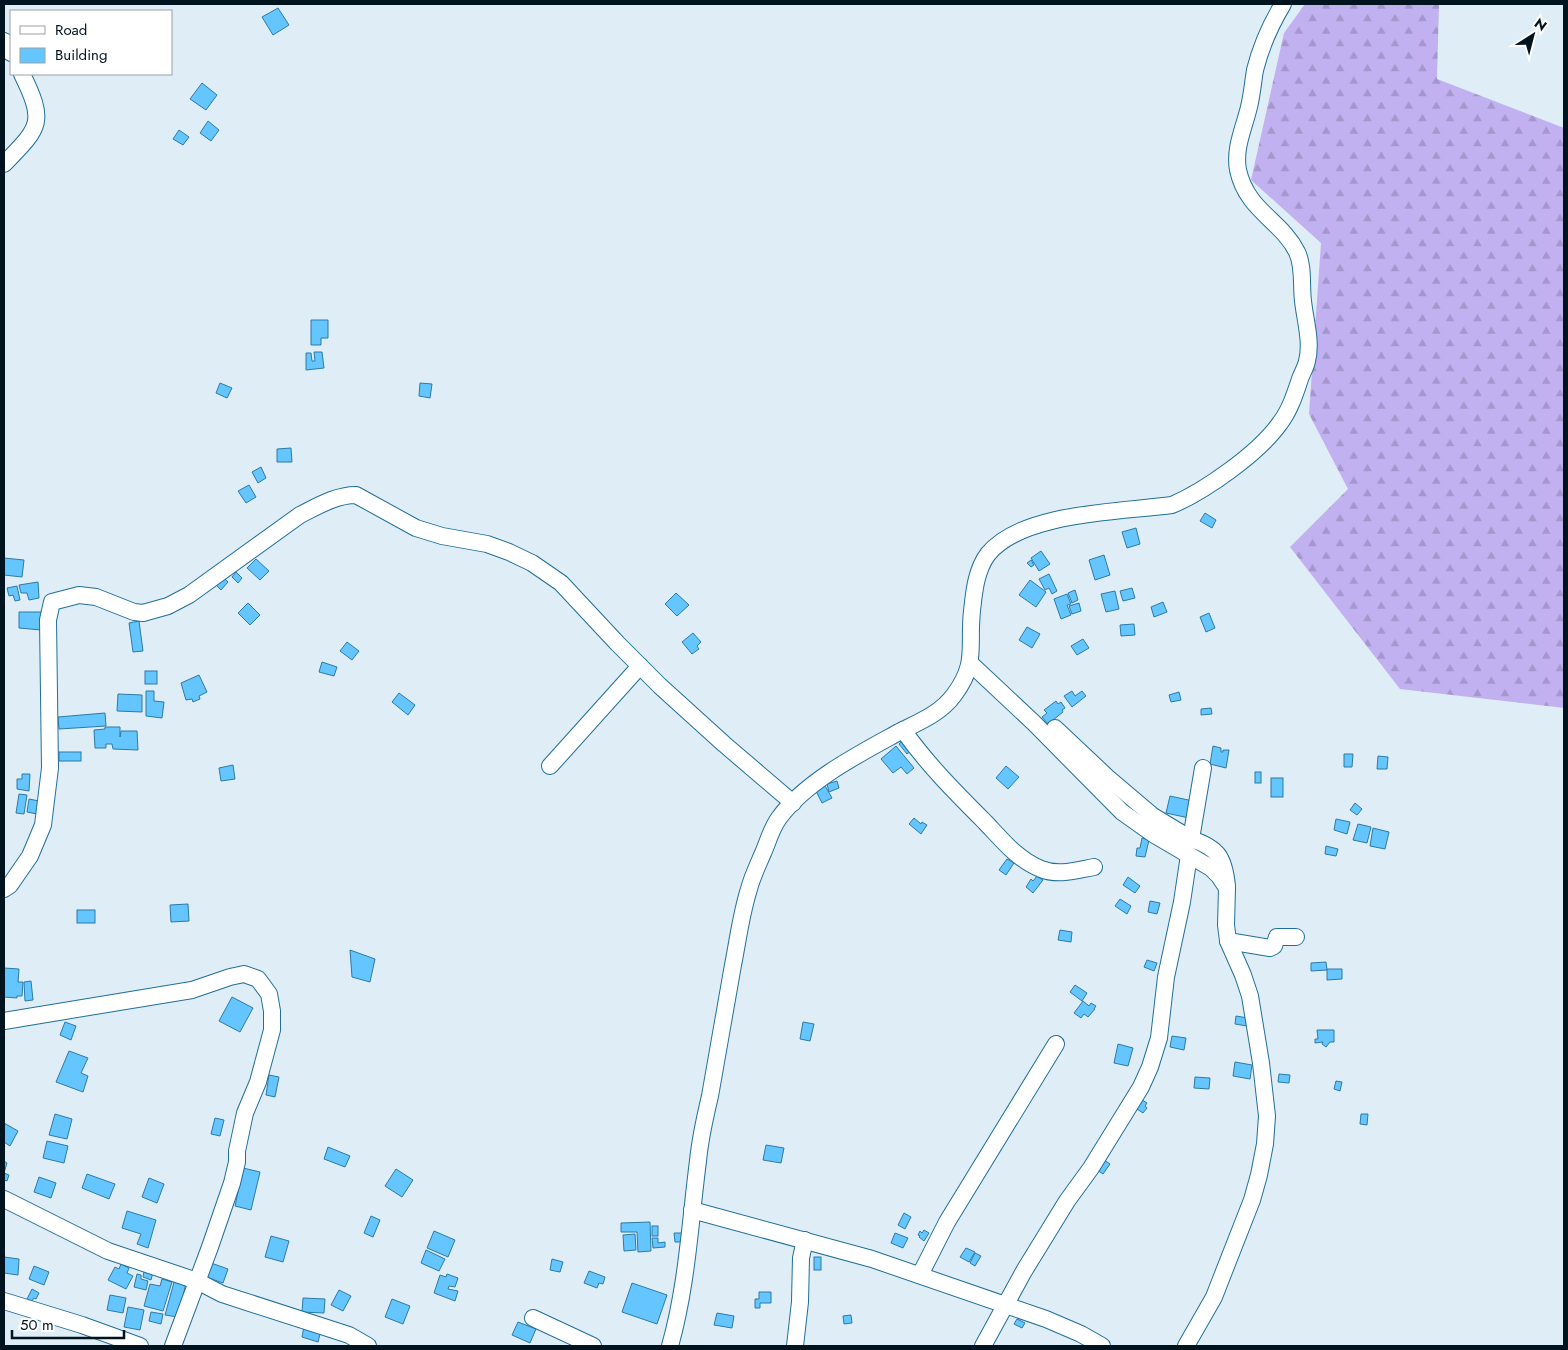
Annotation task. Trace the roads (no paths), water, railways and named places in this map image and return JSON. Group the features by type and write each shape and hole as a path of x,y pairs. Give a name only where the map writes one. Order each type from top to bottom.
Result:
{"street":[{"path":"670,1346 682,1291 701,1136 737,942 749,887 774,825 793,803 817,781 945,706 961,685 970,663 972,615 976,583 980,567 988,554 997,545 1010,536 1048,522 1172,505 1220,476 1262,444 1288,411 1307,360 1308,339 1303,300 1302,269 1297,252 1286,235 1263,214 1246,192 1238,168 1237,151 1261,50 1273,22 1284,4"},
{"path":"4,164 30,135 37,118 35,104 22,75"},
{"path":"4,890 10,885 30,856 43,825 50,768 48,620 52,602 79,595 96,597 134,612 143,613 168,606 188,595 300,515 320,504 345,495 356,495 416,528 442,536 487,544 510,552 532,563 561,583 640,666 724,744 793,803"},
{"path":"970,663 1034,723 1122,812 1153,834 1210,868 1219,876 1227,888"},
{"path":"550,766 640,666"},
{"path":"1055,728 1153,816 1190,839 1206,844 1216,852 1222,860 1225,872 1228,941 1250,996 1266,1108 1266,1144 1252,1200 1214,1297 1186,1346"},
{"path":"903,730 936,772 1019,857 1042,870 1055,872 1064,873 1094,867"},
{"path":"1190,839 1203,768"},
{"path":"983,1346 1029,1263 1141,1087 1150,1066 1159,1038 1166,977 1182,902 1189,855"},
{"path":"1228,941 1270,948 1274,946 1277,937 1296,937"},
{"path":"4,1021 192,990 244,974 258,979 269,994 272,1030 258,1082 246,1113 237,1150 237,1162 226,1201 173,1346"},
{"path":"920,1275 947,1222 1056,1044"},
{"path":"4,1199 108,1251 197,1281 222,1294 349,1335 368,1346"},
{"path":"692,1210 827,1247 852,1252 1046,1319 1081,1334 1102,1346"},
{"path":"796,1346 801,1258 805,1240"},
{"path":"4,1301 82,1325 140,1346"},
{"path":"533,1318 593,1346"}]}
